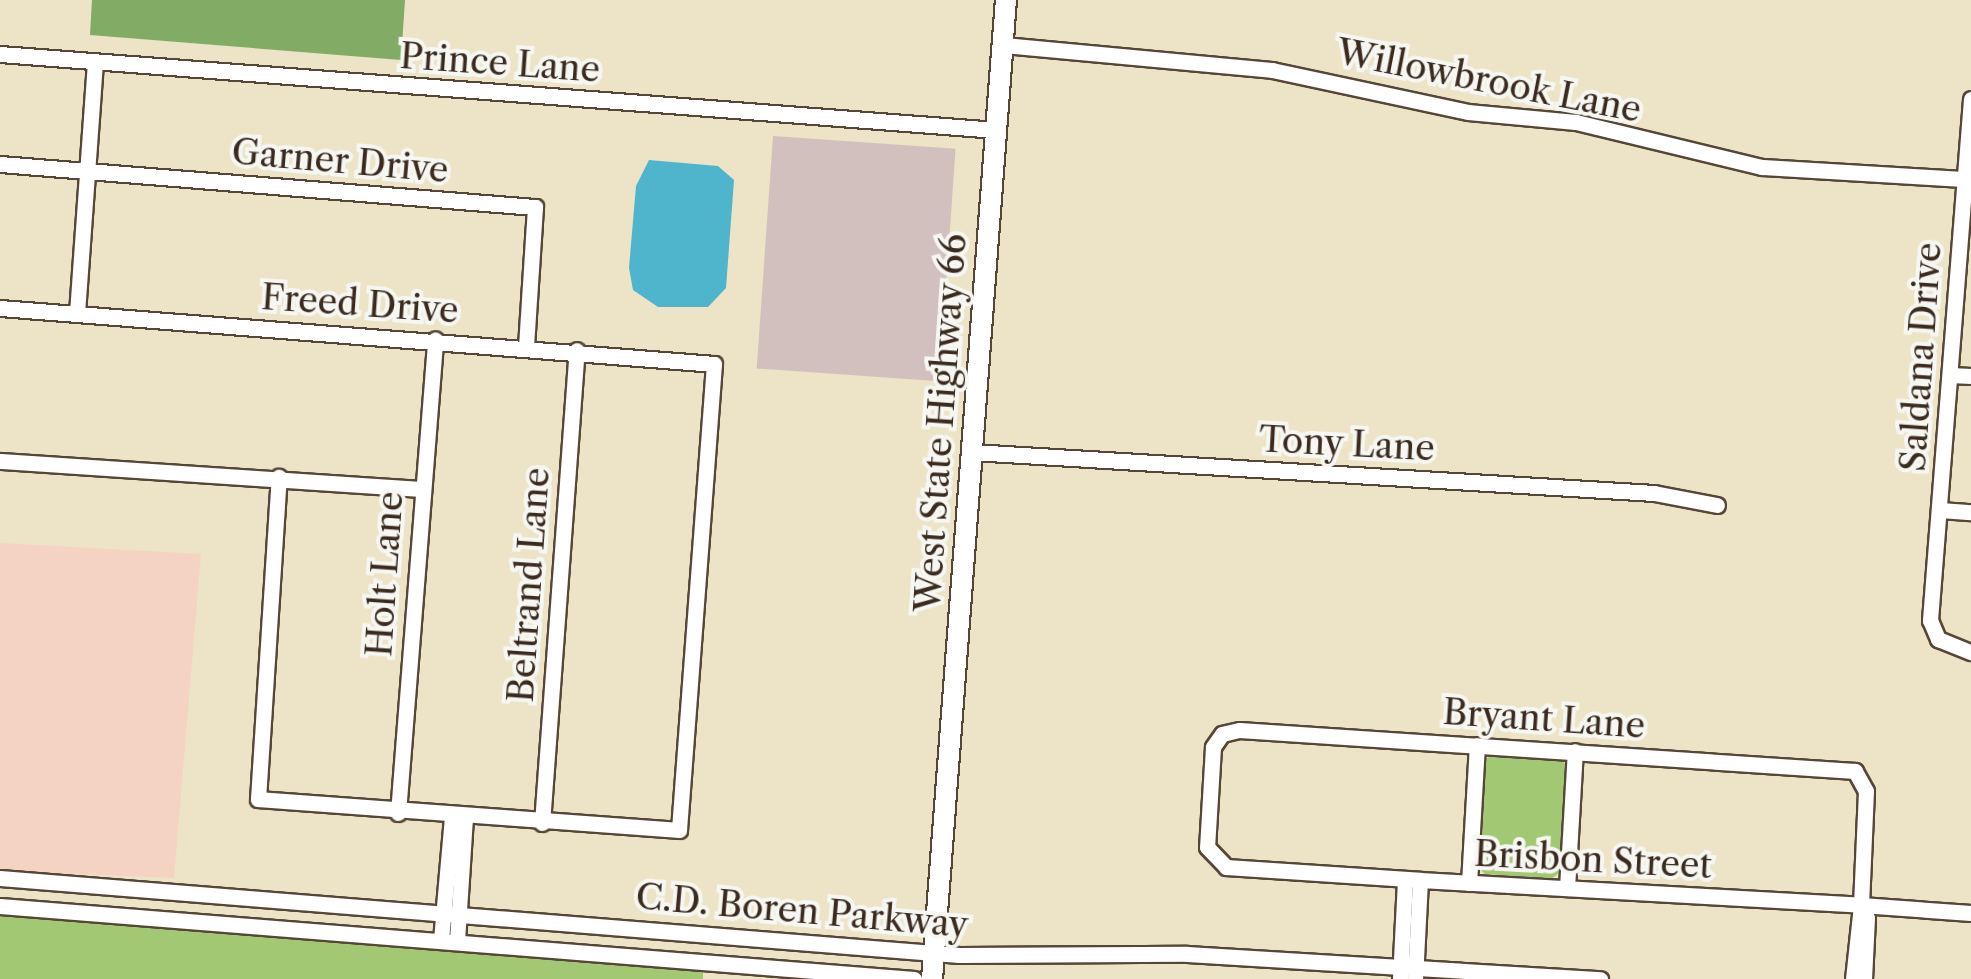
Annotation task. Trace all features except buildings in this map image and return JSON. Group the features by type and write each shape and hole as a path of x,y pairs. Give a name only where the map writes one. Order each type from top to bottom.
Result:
{"main road":[{"name":"West State Highway 66","path":"932,979 1006,0"}],"street":[{"name":"Willowbrook Lane","path":"1002,45 1272,70 1454,110 1576,122 1762,166 1964,178"},
{"name":"Prince Lane","path":"0,54 996,130"},
{"path":"77,313 95,62"},
{"name":"Saldana Drive","path":"1971,100 1964,178 1966,236 1930,620 1938,639 1971,652"},
{"name":"Garner Drive","path":"0,164 536,207 526,346"},
{"name":"Freed Drive","path":"0,308 526,346 714,364 679,830 542,824"},
{"name":"Holt Lane","path":"398,813 434,339"},
{"name":"Beltrand Lane","path":"542,824 577,350"},
{"path":"1950,375 1971,376"},
{"name":"Tony Lane","path":"972,452 1654,492 1717,504"},
{"path":"0,461 421,489"},
{"path":"278,477 258,799 542,824"},
{"path":"1940,510 1971,512"},
{"name":"Bryant Lane","path":"1214,861 1207,848 1214,747 1222,734 1239,730 1848,768 1860,775 1866,792 1862,905"},
{"path":"1469,883 1477,745"},
{"path":"1567,888 1575,751"},
{"path":"449,941 459,818"},
{"name":"Brisbon Street","path":"1214,861 1412,880 1971,912"},
{"name":"C.D. Boren Parkway","path":"0,878 934,952 1187,954 1408,973 1600,979"},
{"path":"1408,973 1412,880"},
{"path":"144,915 149,887"},
{"path":"1853,979 1862,905"},
{"path":"1862,905 1868,918 1864,979"},
{"name":"C.D. Boren Parkway","path":"0,906 914,979"},
{"path":"753,966 756,938"}],"shaded area":[{"path":"773,136 956,149 939,381 757,368"},
{"path":"0,543 201,554 174,878 0,871"}],"green space":[{"path":"92,0 405,0 401,60 90,35"},
{"path":"1493,754 1560,758 1567,766 1559,873 1551,879 1485,874 1478,867 1485,760"},
{"path":"0,915 703,970 703,979 0,979"}],"water":[{"path":"649,160 718,166 734,180 726,288 708,307 658,307 633,290 629,268 636,186"}]}
